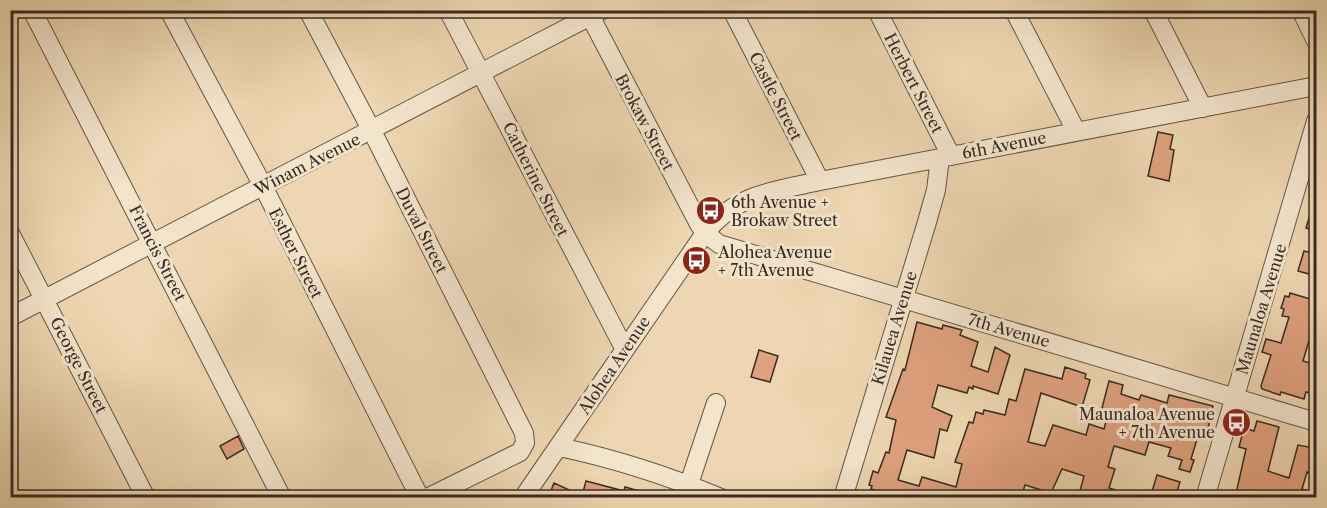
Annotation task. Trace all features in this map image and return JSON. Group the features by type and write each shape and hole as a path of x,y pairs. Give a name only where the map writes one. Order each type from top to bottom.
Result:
{"street":[{"name":"Francis Street","path":"32,10 282,498"},
{"name":"Esther Street","path":"169,10 263,186 420,498"},
{"name":"Duval Street","path":"308,10 372,131 524,433 525,443 520,452 427,498"},
{"name":"Catherine Street","path":"448,10 624,348"},
{"name":"Castle Street","path":"732,10 820,181"},
{"name":"Herbert Street","path":"877,10 946,157"},
{"path":"1014,10 1076,131"},
{"path":"1153,10 1203,108"},
{"path":"1301,10 1317,40"},
{"name":"Winam Avenue","path":"10,317 482,74 593,13"},
{"name":"Brokaw Street","path":"593,13 705,233"},
{"name":"6th Avenue","path":"705,233 716,220 746,198 820,181 1317,86"},
{"name":"Maunaloa Avenue","path":"1205,498 1234,397 1310,169 1317,121"},
{"name":"Kilauea Avenue","path":"843,498 946,157"},
{"name":"George Street","path":"10,233 146,498"},
{"name":"7th Avenue","path":"705,233 719,244 1317,422"},
{"name":"Alohea Avenue","path":"523,498 705,233"},
{"path":"689,484 716,404"},
{"path":"559,447 632,464 721,498"}],"building":[{"path":"1158,132 1173,135 1170,149 1174,150 1169,181 1148,176"},
{"path":"1314,201 1317,201 1317,232 1306,228"},
{"path":"1304,251 1317,254 1317,271 1310,269 1309,274 1298,271"},
{"path":"1290,293 1317,301 1317,313 1303,361 1317,365 1317,395 1306,392 1304,399 1281,392 1280,395 1262,389 1261,386 1271,355 1262,352 1266,339 1281,343 1289,317 1282,316 1284,309 1281,308 1285,296 1289,297"},
{"path":"917,322 942,329 943,325 962,330 960,335 978,342 971,366 988,372 995,347 1010,355 998,394 973,386 973,389 969,387 967,393 938,385 932,407 952,416 947,431 940,429 934,458 907,450 898,480 919,486 922,477 956,487 962,464 955,462 969,422 973,423 976,412 983,414 984,410 1005,415 1009,399 1016,401 1025,369 1062,379 1065,367 1086,374 1085,378 1090,380 1082,407 1041,393 1028,442 1045,446 1053,425 1086,435 1089,424 1104,429 1109,410 1102,408 1109,381 1123,385 1121,394 1139,400 1141,395 1167,403 1169,395 1213,406 1207,433 1204,432 1202,437 1198,436 1191,459 1194,460 1190,472 1179,469 1182,460 1168,456 1171,448 1149,442 1145,455 1114,446 1108,467 1115,469 1109,488 1133,495 1133,498 1078,498 1084,476 1062,469 1051,493 1025,485 1021,498 978,498 967,494 966,498 884,498 885,493 871,489 872,486 869,485 873,471 878,473 886,452 889,453 896,420 886,417 903,369 905,370"},
{"path":"759,350 778,356 770,382 751,377"},
{"path":"1257,421 1279,427 1268,471 1289,478 1298,445 1314,448 1309,473 1307,472 1302,489 1317,494 1317,498 1235,498 1246,449 1239,447 1244,428 1254,431"},
{"path":"238,436 244,449 227,459 220,446"},
{"path":"1157,475 1180,482 1175,498 1150,498"},
{"path":"586,481 624,491 625,487 653,495 652,498 559,498 550,493 554,483 582,496"}],"place":[{"name":"6th Avenue + Brokaw Street","path":"710,211"},
{"name":"Alohea Avenue + 7th Avenue","path":"697,261"},
{"name":"Maunaloa Avenue + 7th Avenue","path":"1236,423"}]}
